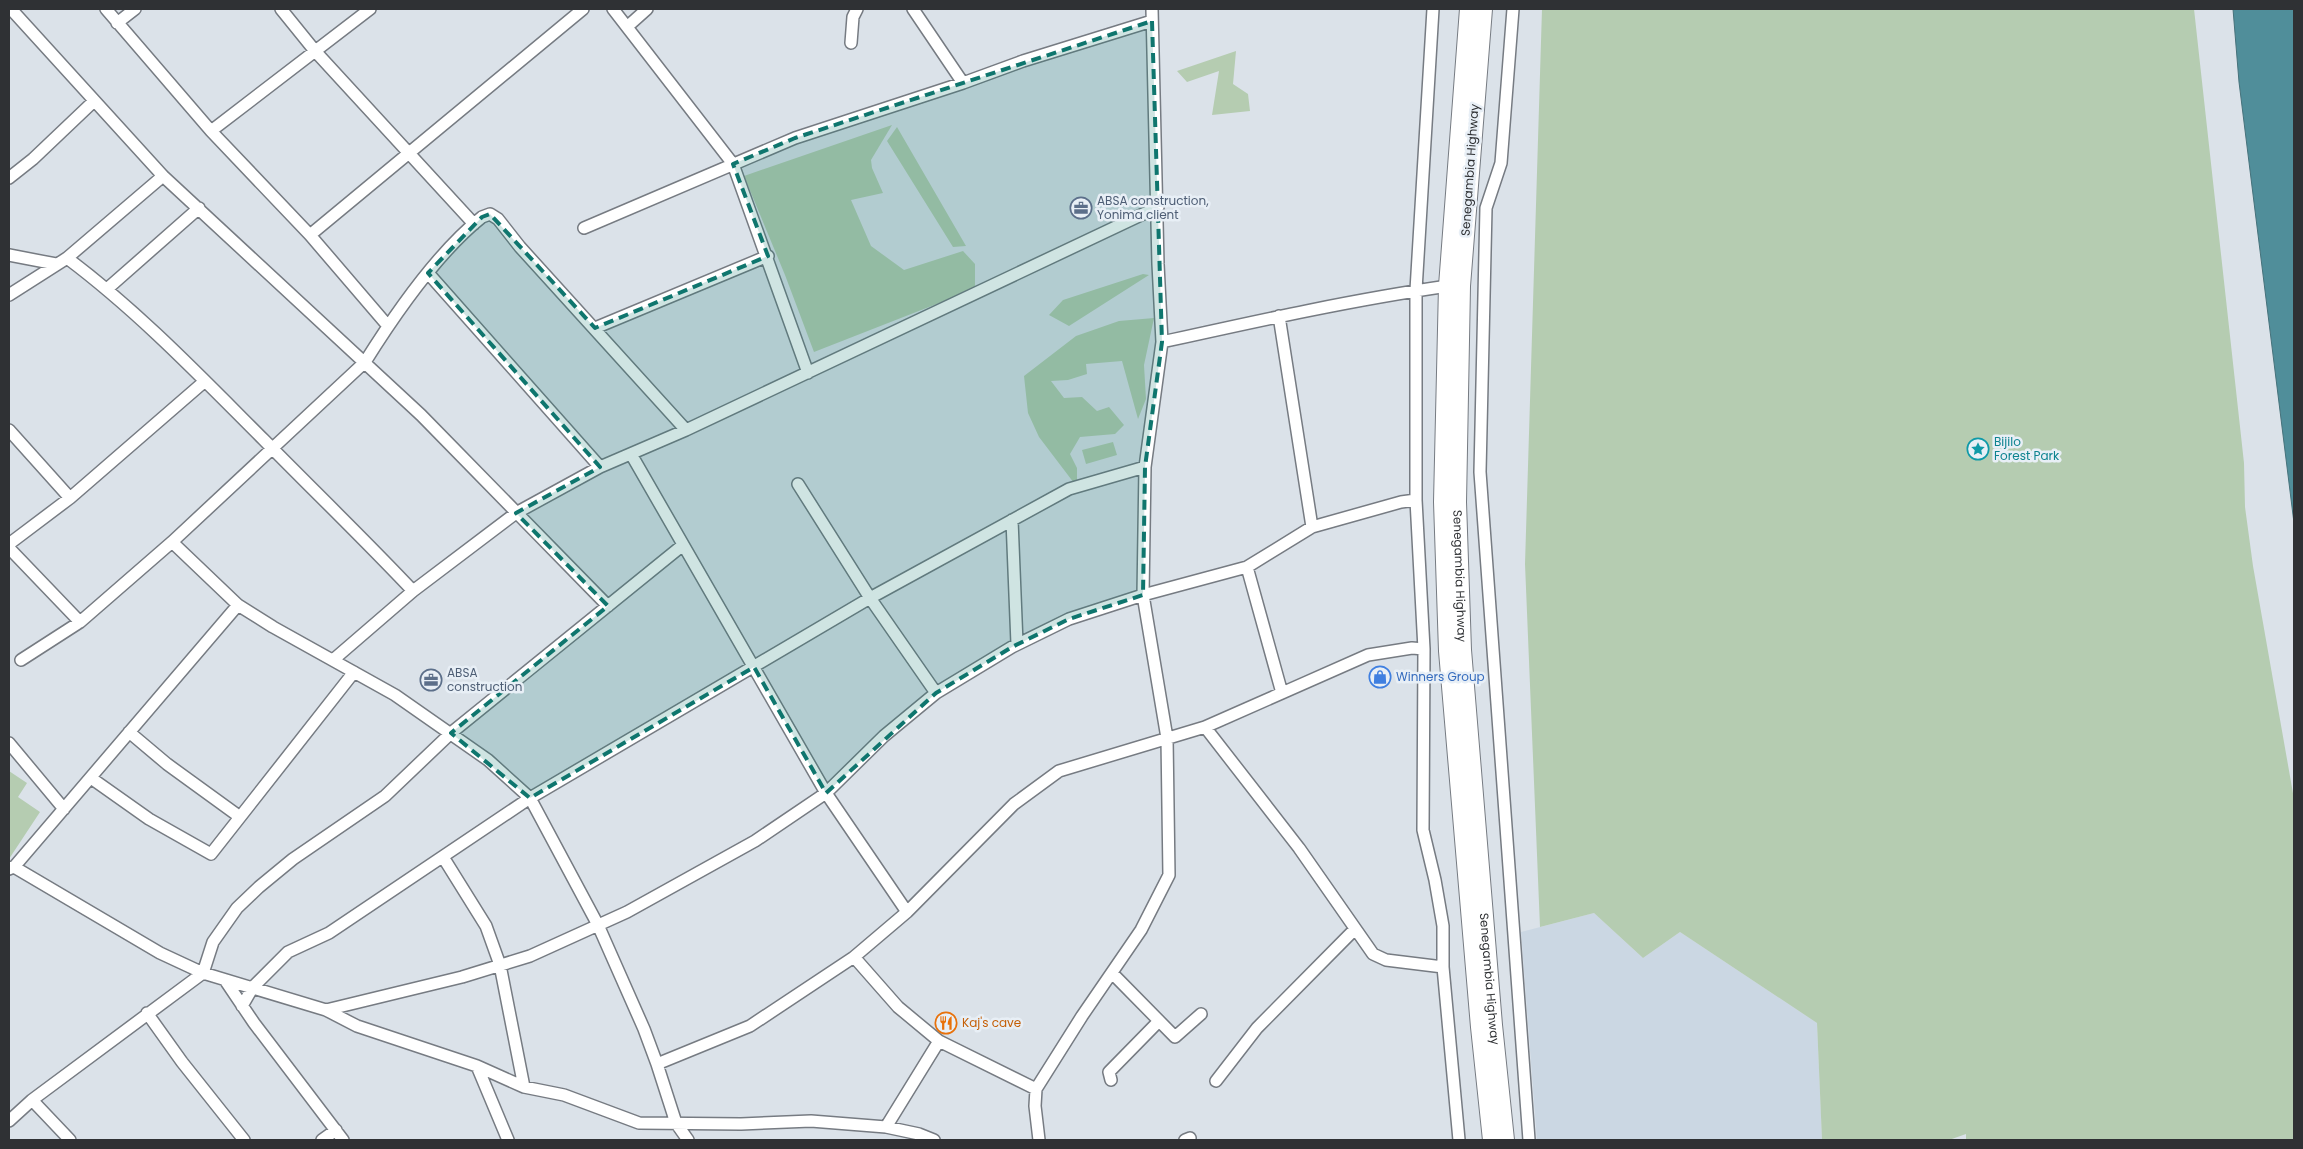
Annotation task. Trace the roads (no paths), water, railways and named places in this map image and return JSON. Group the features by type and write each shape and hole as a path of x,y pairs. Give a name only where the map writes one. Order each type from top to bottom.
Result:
{"main road":[{"name":"Senegambia Highway","path":"1469,9 1448,286 1443,462 1448,651 1480,1027 1492,1140"},
{"name":"Senegambia Highway","path":"1482,9 1461,286 1457,502 1462,650 1493,1026 1505,1140"}],"street":[{"path":"11,9 163,176 421,415 608,606"},
{"path":"106,9 212,131 310,235 388,326"},
{"path":"117,23 135,9"},
{"path":"281,9 315,51 474,224"},
{"path":"212,131 370,9"},
{"path":"310,235 407,152 583,9"},
{"path":"613,9 733,164 768,256 808,372"},
{"path":"628,26 647,9"},
{"path":"851,43 853,17 857,9"},
{"path":"913,9 964,83"},
{"path":"1039,1140 1035,1106 1036,1088 1141,930 1169,875 1167,738 1143,595 1145,467 1162,342 1158,264 1152,9"},
{"path":"1433,9 1416,290 1416,500 1424,649 1423,830 1435,880 1442,926 1443,967 1459,1140"},
{"path":"1513,9 1501,164 1486,208 1480,472 1529,1140"},
{"path":"584,228 795,138 964,83 1023,61 1152,21"},
{"path":"9,178 94,101"},
{"path":"9,295 62,261 163,176"},
{"path":"333,660 414,591 516,512 600,467 686,430 1158,207"},
{"path":"107,288 198,208"},
{"path":"21,660 80,622 172,542 365,362 388,326 428,273 474,224 482,217 490,214 498,219 520,247 686,430"},
{"path":"9,255 62,261 107,288 206,381 365,539 414,591"},
{"path":"595,328 768,256"},
{"path":"428,273 600,467"},
{"path":"1162,342 1278,316 1416,290 1448,286"},
{"path":"1278,316 1312,527"},
{"path":"80,622 9,546 70,498 206,381"},
{"path":"9,430 70,498"},
{"path":"631,454 826,793 907,912"},
{"path":"242,1006 253,987 288,952 329,933 530,798 870,598 1012,520 1070,489 1145,467"},
{"path":"798,484 870,598 936,693"},
{"path":"326,1010 500,966 530,956 627,912 755,841 826,793 884,736 936,693 1017,644 1069,619 1143,595 1247,567 1312,527 1401,502 1416,500"},
{"path":"1012,520 1017,644"},
{"path":"172,542 238,604 273,627 395,695 488,760 530,798 598,926 657,1064 676,1123 688,1140"},
{"path":"9,1121 32,1100 203,973 213,942 237,908 292,859 386,796 451,733 683,545"},
{"path":"1247,567 1282,693"},
{"path":"238,604 91,778 10,868 160,953 203,973 326,1010 357,1026 477,1066 524,1087 564,1095 639,1123 740,1124 811,1121 886,1127 919,1134 934,1140"},
{"path":"657,1064 750,1026 854,958 907,912 1014,804 1059,771 1205,727 1368,655 1412,648 1424,649"},
{"path":"91,778 149,819 211,854 354,672"},
{"path":"1205,727 1299,848 1373,954 1386,960 1443,967"},
{"path":"129,732 167,764 240,817"},
{"path":"9,743 64,809"},
{"path":"443,857 486,926 500,966 524,1087"},
{"path":"1216,1081 1257,1028 1355,929"},
{"path":"854,958 898,1007 939,1041 1036,1088"},
{"path":"1112,973 1175,1037 1200,1014"},
{"path":"226,980 242,1006 344,1140"},
{"path":"147,1013 182,1062 244,1140"},
{"path":"1111,1080 1109,1072 1159,1021"},
{"path":"886,1127 939,1041"},
{"path":"477,1066 508,1140"},
{"path":"32,1100 70,1140"},
{"path":"322,1140 336,1130"}],"water":[{"path":"2233,9 2294,9 2294,523 2239,82"}],"place":[{"name":"ABSA construction, Yonima client","path":"1081,208"},
{"name":"Bijilo Forest Park","path":"1978,449"},
{"name":"Winners Group","path":"1380,677"},
{"name":"ABSA construction","path":"431,680"},
{"name":"Kaj's cave","path":"946,1023"}]}
